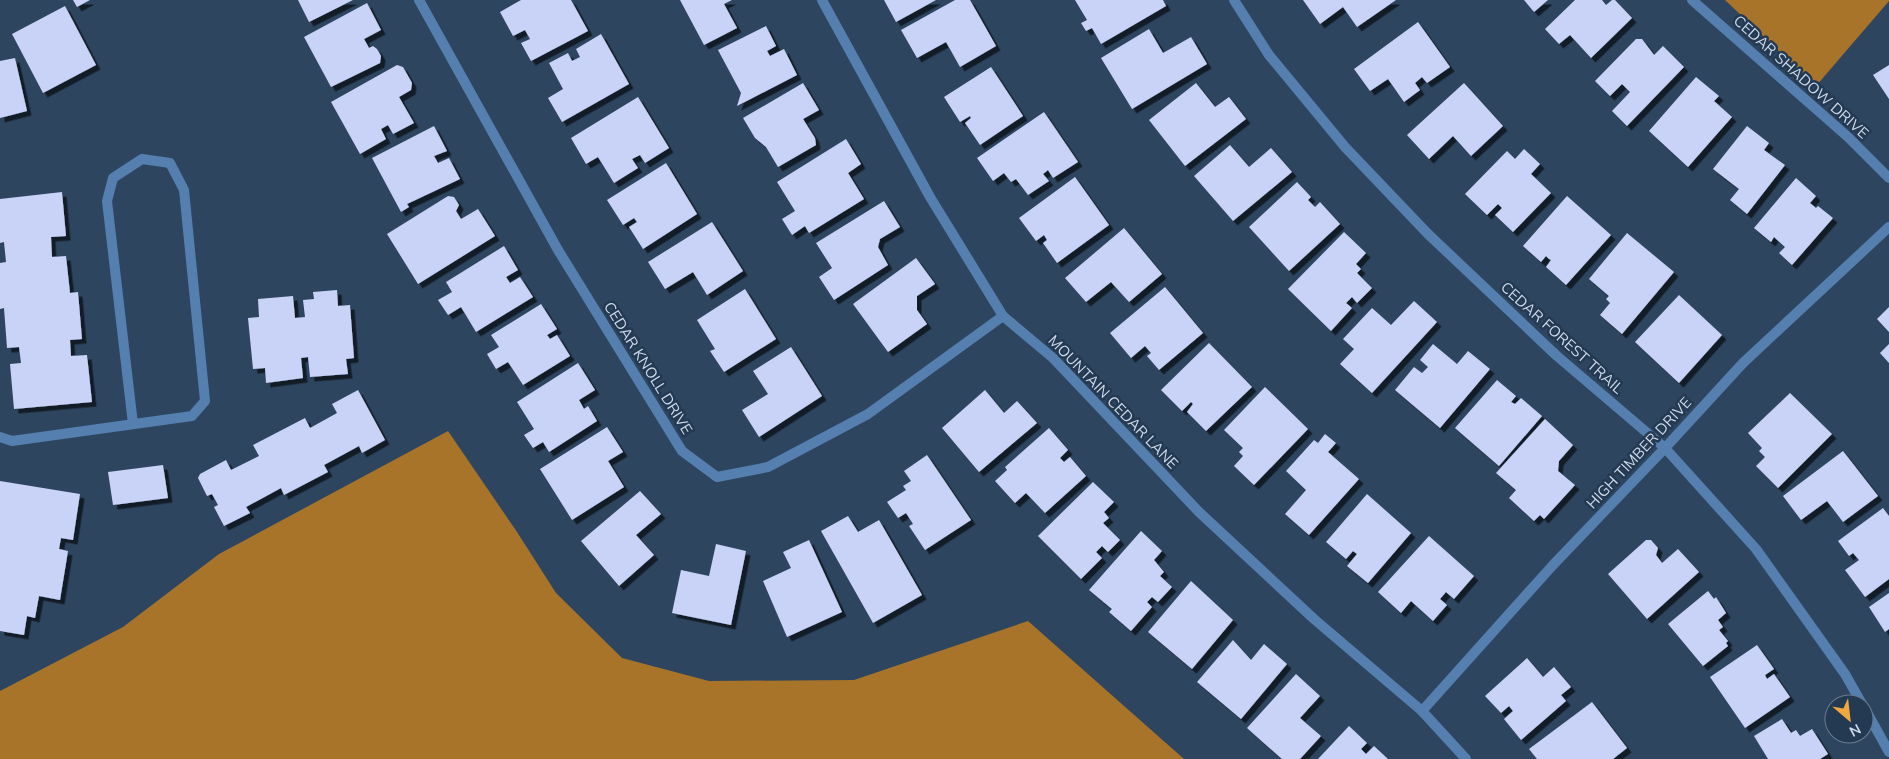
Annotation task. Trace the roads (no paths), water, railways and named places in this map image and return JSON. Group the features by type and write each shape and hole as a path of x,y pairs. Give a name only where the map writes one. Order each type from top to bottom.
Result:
{"street":[{"name":"CEDAR KNOLL DRIVE","path":"419,0 558,250 682,451 717,477 768,467 868,414 1003,316"},
{"name":"MOUNTAIN CEDAR LANE","path":"822,0 930,197 1003,316 1053,358 1200,512 1314,619 1422,711 1466,759"},
{"name":"CEDAR FOREST TRAIL","path":"1234,0 1269,55 1345,147 1428,234 1557,356 1666,448 1756,549 1846,674 1857,694"},
{"name":"CEDAR SHADOW DRIVE","path":"1692,0 1848,137 1889,178"},
{"path":"0,437 12,441 192,416 205,401 184,190 170,163 142,159 113,178 107,201 133,424"},
{"name":"HIGH TIMBER DRIVE","path":"1422,711 1553,565 1666,448 1743,363 1889,226"},
{"name":"CEDAR FOREST TRAIL","path":"1874,725 1889,752"}]}
